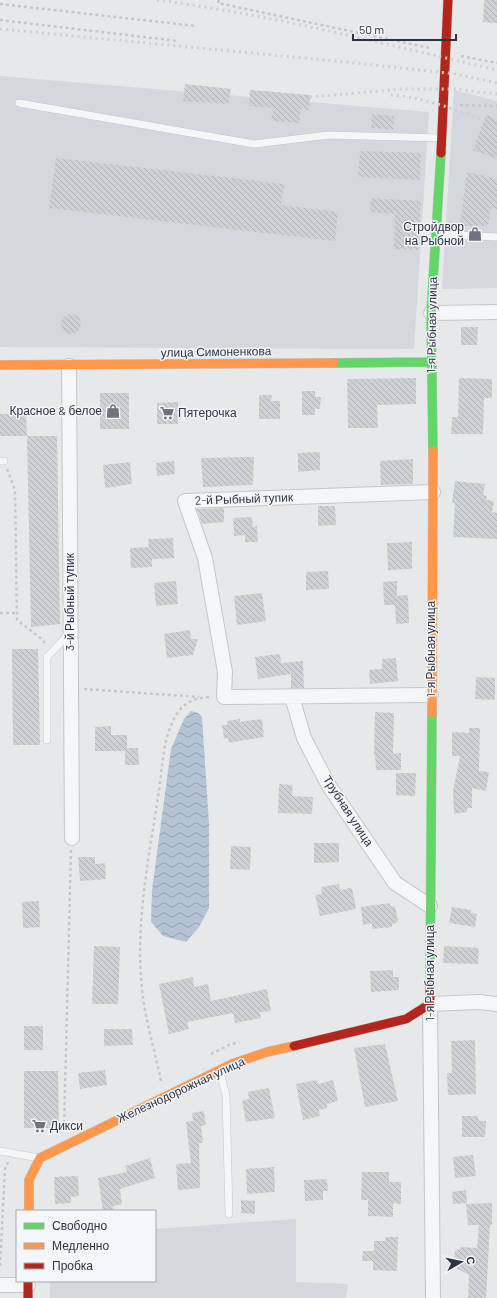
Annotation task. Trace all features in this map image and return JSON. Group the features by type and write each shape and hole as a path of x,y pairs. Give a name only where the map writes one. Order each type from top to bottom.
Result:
{"street":[{"name":"1-я Рыбная улица","path":"433,1298 430,1004 433,492 431,313 448,0"},
{"path":"431,313 497,312"},
{"name":"улица Симоненкова","path":"0,365 69,366 432,362"},
{"name":"3-й Рыбный тупик","path":"69,366 72,838"},
{"name":"2-й Рыбный тупик","path":"224,698 225,672 205,558 185,501 433,492"},
{"path":"224,698 431,694"},
{"name":"Трубная улица","path":"292,697 304,738 329,786 396,883 430,906"},
{"path":"430,1004 479,1002 497,1004"},
{"name":"Железнодорожная улица","path":"40,1158 219,1070 267,1052 406,1019 418,1013 430,1004"},
{"path":"29,1210 29,1180 40,1158"},
{"path":"0,1285 28,1288"}],"lane":[{"path":"19,102 254,144 329,135 441,138"},
{"path":"436,234 497,237"},
{"path":"47,740 47,657 70,632"},
{"path":"219,1070 226,1095 229,1214"},
{"path":"0,1151 40,1158"}],"path":[{"path":"219,0 218,3 446,51"},
{"path":"0,4 196,26"},
{"path":"0,20 178,41"},
{"path":"458,55 497,64"},
{"path":"456,105 497,106"},
{"path":"2,461 15,490 17,620 43,640 50,653"},
{"path":"0,613 17,613"},
{"path":"71,688 224,698"},
{"path":"164,1096 142,990 140,925 141,901 162,776 164,744 175,717 183,706 200,697"},
{"path":"63,1146 72,838"}],"shaded area":[{"path":"0,76 429,112 414,349 0,347"},
{"path":"454,90 497,101 497,288 442,289"},
{"path":"296,1219 296,1282 348,1284 346,1298 50,1298 50,1282 156,1282 156,1229"}],"water":[{"path":"191,711 198,713 202,717 209,824 209,908 199,927 186,942 163,936 151,922 152,890 171,749 184,719"}],"building":[{"path":"484,0 497,0 497,23 483,22"},
{"path":"185,84 231,89 228,104 183,101"},
{"path":"250,90 310,95 309,110 301,109 299,123 271,121 273,108 249,106"},
{"path":"372,114 394,116 393,130 371,128"},
{"path":"486,115 497,119 497,159 473,150"},
{"path":"360,151 421,153 420,180 358,177"},
{"path":"56,158 284,184 281,205 338,212 335,241 49,208"},
{"path":"467,172 497,179 497,209 491,208 488,226 460,226"},
{"path":"371,198 421,201 418,250 394,249 395,214 370,212"},
{"path":"67,314 75,314 81,320 81,328 75,334 67,334 61,328 61,320"},
{"path":"461,327 478,327 477,345 461,345"},
{"path":"416,378 416,404 377,405 378,428 348,428 347,379"},
{"path":"459,378 492,379 492,398 484,398 483,434 451,434 452,417 458,417"},
{"path":"302,391 315,391 315,397 321,397 320,409 315,409 315,415 302,415"},
{"path":"100,393 129,393 129,429 100,429"},
{"path":"259,395 272,395 271,401 280,401 280,419 259,419"},
{"path":"178,402 178,424 157,424 157,403"},
{"path":"26,413 27,436 0,436 0,414"},
{"path":"27,436 57,436 60,624 31,627"},
{"path":"320,452 320,470 298,472 298,453"},
{"path":"254,457 253,485 203,487 201,458"},
{"path":"413,459 413,484 381,485 380,461"},
{"path":"174,461 175,474 157,476 156,463"},
{"path":"130,462 132,484 105,488 103,465"},
{"path":"455,481 485,484 483,495 487,496 486,500 494,501 492,512 497,513 497,539 453,537 455,503 452,503"},
{"path":"318,506 335,506 336,525 318,526"},
{"path":"224,508 224,522 202,524 197,509"},
{"path":"252,517 253,527 257,526 258,542 245,542 245,535 234,536 233,518"},
{"path":"173,538 174,558 152,559 152,567 131,568 130,548 149,547 148,539"},
{"path":"412,542 412,569 388,570 387,543"},
{"path":"328,571 329,589 306,590 306,572"},
{"path":"176,581 178,604 156,606 154,583"},
{"path":"397,581 397,596 408,595 409,623 396,624 395,605 384,605 383,582"},
{"path":"262,593 266,621 237,625 234,596"},
{"path":"190,630 191,639 198,639 193,655 167,658 164,634"},
{"path":"12,649 38,649 40,745 13,745"},
{"path":"280,654 281,663 303,661 304,688 291,688 291,674 258,679 255,657"},
{"path":"396,658 398,681 370,684 369,670 382,669 382,659"},
{"path":"476,677 495,678 495,700 475,699"},
{"path":"375,712 394,713 393,754 401,753 401,770 376,770 374,755"},
{"path":"240,719 240,722 262,719 264,737 229,743 228,738 224,739 222,725 227,725 227,721"},
{"path":"111,726 111,735 127,735 127,748 138,748 139,765 125,765 125,751 95,751 95,727"},
{"path":"469,728 480,728 479,771 489,772 486,791 472,788 472,808 467,808 467,812 454,814 453,791 460,756 452,756 452,732 469,733"},
{"path":"396,773 416,773 415,796 396,795"},
{"path":"279,784 293,785 292,796 313,797 312,814 278,813"},
{"path":"314,843 339,843 339,862 314,863"},
{"path":"231,846 251,847 250,870 230,869"},
{"path":"78,857 95,857 95,864 105,863 106,879 80,881"},
{"path":"339,884 340,890 352,888 356,909 320,916 315,895 322,894 321,887"},
{"path":"39,901 40,927 23,928 22,902"},
{"path":"390,903 391,907 395,906 398,922 392,924 392,927 372,929 372,923 363,925 361,907"},
{"path":"452,907 471,910 471,913 477,914 475,927 449,923"},
{"path":"94,946 120,947 118,1004 92,1004"},
{"path":"444,946 479,948 478,964 443,963"},
{"path":"393,970 393,977 399,977 399,990 371,992 370,971"},
{"path":"193,977 194,987 208,984 211,1001 267,989 271,1011 260,1012 261,1018 235,1023 233,1013 187,1022 189,1029 169,1034 159,984"},
{"path":"24,1026 43,1026 43,1050 24,1050"},
{"path":"104,1029 132,1029 133,1045 104,1046"},
{"path":"475,1040 476,1094 448,1095 447,1073 452,1073 451,1041"},
{"path":"385,1044 398,1101 365,1107 354,1048"},
{"path":"105,1070 107,1085 80,1089 78,1073"},
{"path":"24,1071 58,1071 59,1128 24,1128"},
{"path":"317,1080 318,1084 333,1080 338,1101 327,1104 327,1108 319,1110 320,1116 303,1120 296,1084"},
{"path":"269,1088 275,1118 246,1122 242,1101 249,1099 248,1092"},
{"path":"204,1111 206,1125 201,1126 203,1143 199,1143 200,1188 178,1190 176,1164 191,1163 186,1122 193,1121 192,1113"},
{"path":"462,1116 478,1116 479,1121 486,1121 485,1137 462,1137"},
{"path":"473,1155 476,1176 455,1178 453,1157"},
{"path":"150,1158 155,1178 120,1189 122,1204 113,1206 114,1210 103,1210 98,1178 127,1172 125,1166"},
{"path":"274,1167 275,1192 247,1194 246,1169"},
{"path":"362,1172 389,1172 389,1182 401,1182 401,1204 393,1203 393,1217 368,1216 368,1200 361,1200"},
{"path":"78,1176 79,1196 71,1197 71,1203 55,1204 54,1177"},
{"path":"327,1179 328,1191 323,1191 323,1200 305,1201 304,1180"},
{"path":"466,1190 467,1203 453,1204 452,1192"},
{"path":"241,1200 255,1201 255,1214 241,1213"},
{"path":"492,1203 492,1225 490,1225 486,1298 468,1298 469,1275 456,1268 454,1262 455,1251 462,1247 477,1248 479,1225 468,1225 466,1204"},
{"path":"386,1237 398,1237 397,1271 373,1270 373,1261 362,1261 363,1251 374,1251 374,1241 385,1241"}],"railway":[{"path":"157,0 200,6 286,22 371,40 497,70"},
{"path":"0,29 346,62 456,74 497,83"},
{"path":"310,97 403,89 455,89 497,94"},
{"path":"391,95 426,101 483,120"}],"traffic: fast":[{"path":"433,451 431,313 441,153"},
{"path":"334,363 432,362"},
{"path":"430,984 432,713"}],"traffic: slow":[{"path":"0,365 334,363"},
{"path":"432,713 433,451"},
{"path":"29,1210 29,1180 40,1158 232,1064 267,1052 294,1046"}],"traffic: jam":[{"path":"441,153 448,0"},
{"path":"294,1046 406,1019 430,1004 430,984"},
{"path":"28,1282 28,1298"}],"place":[{"name":"Стройдвор на Рыбной","path":"475,234"},
{"name":"Красное & белое","path":"113,411"},
{"name":"Пятерочка","path":"167,413"},
{"name":"Дикси","path":"39,1126"}]}
